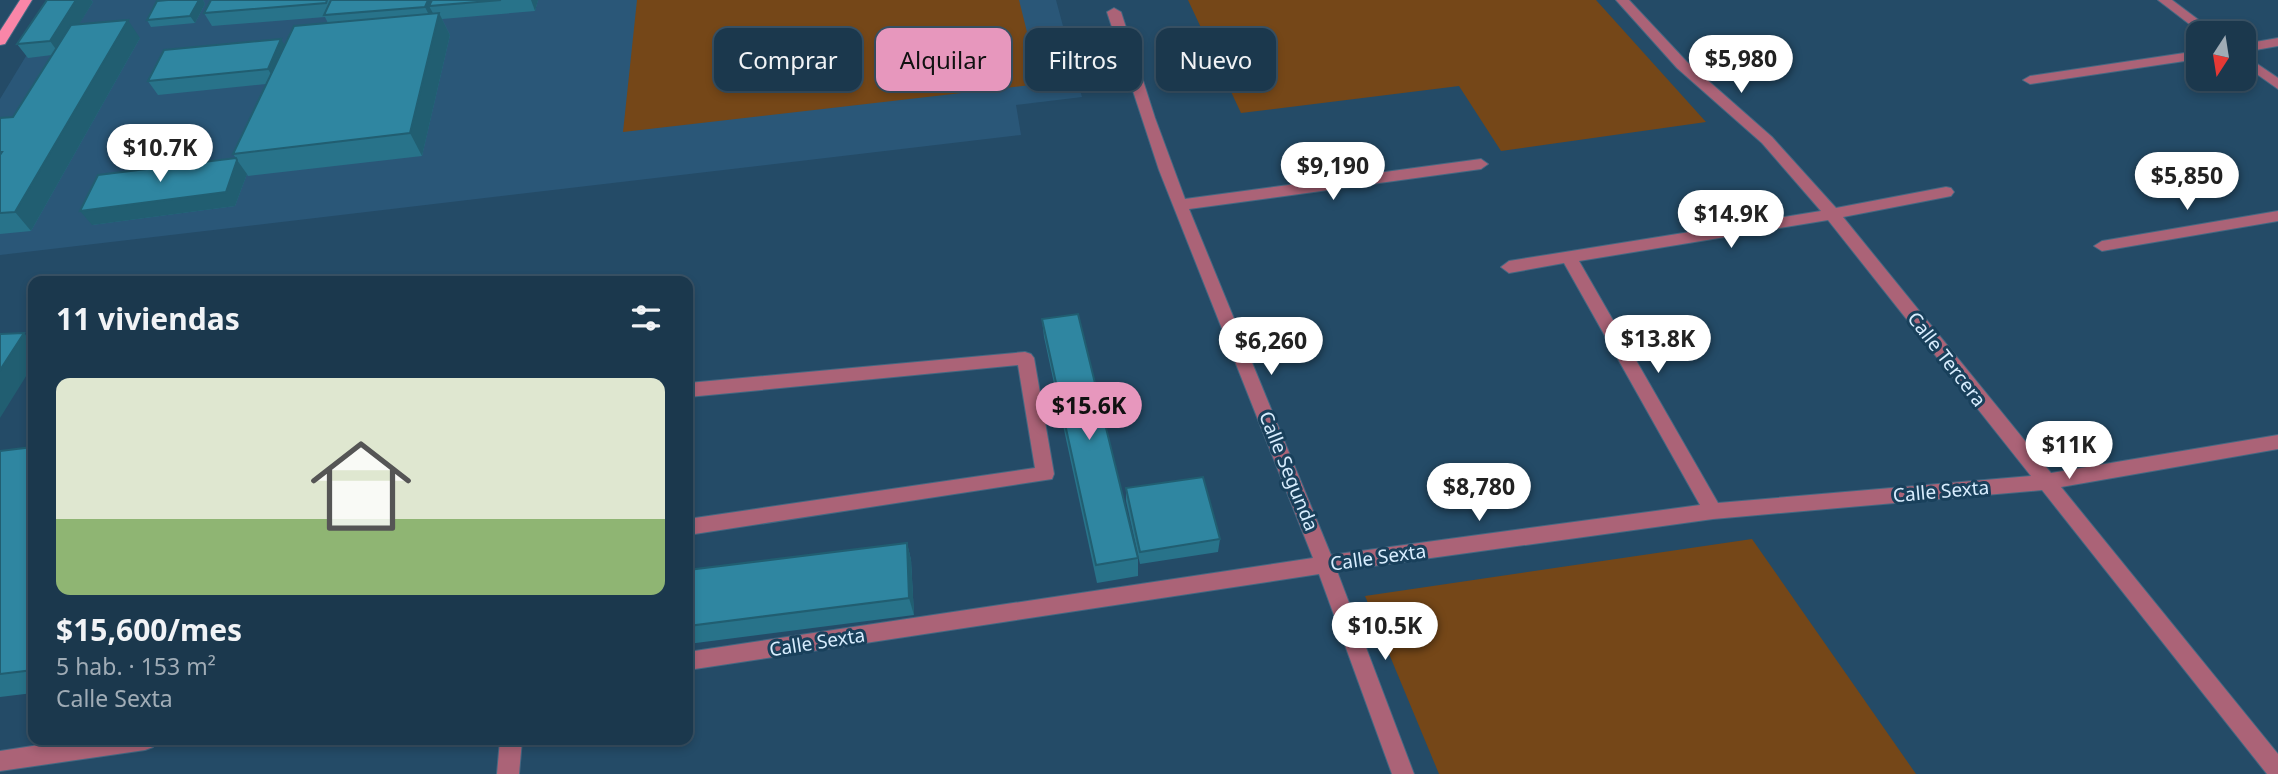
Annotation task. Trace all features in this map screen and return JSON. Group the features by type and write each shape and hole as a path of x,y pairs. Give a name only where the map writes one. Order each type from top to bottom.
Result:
{"main road":[{"path":"0,41 26,0"}],"street":[{"name":"Calle Tercera","path":"1622,0 1682,65 1767,140 1832,214 2278,771"},
{"path":"2164,0 2193,21"},
{"name":"Calle Segunda","path":"1114,12 1135,88 1327,564 1403,774"},
{"path":"2256,46 2278,42"},
{"path":"2030,80 2186,57"},
{"path":"2256,68 2278,85"},
{"path":"1180,205 1481,164"},
{"path":"1510,267 1832,214 1946,192"},
{"path":"2102,246 2278,216"},
{"path":"1569,258 1713,511"},
{"path":"693,390 1025,358 1045,474 693,526"},
{"name":"Calle Sexta","path":"693,660 1327,564 1713,511 2044,482 2278,442"},
{"path":"0,761 110,745"},
{"path":"508,774 510,745"}],"shaded area":[{"path":"60,0 1056,0 1064,28 1025,28 1025,91 1080,91 1082,97 1016,105 1021,135 0,255 0,99"},
{"path":"637,0 1019,0 1026,28 1025,86 1011,87 1011,28 876,28 876,91 979,91 623,132"},
{"path":"1188,0 1596,0 1706,122 1501,151 1459,86 1241,113 1231,91 1276,91 1276,28 1201,28"},
{"path":"1752,539 1916,774 1439,774 1365,596"}],"building":[{"path":"47,0 76,0 50,41 17,44"},
{"path":"199,0 190,16 147,20 157,1"},
{"path":"211,0 327,0 326,3 204,13"},
{"path":"331,0 428,0 425,7 324,15"},
{"path":"432,0 501,0 429,6"},
{"path":"439,13 410,133 233,154 294,26"},
{"path":"128,20 15,212 0,213 0,118 13,117 71,25"},
{"path":"281,39 268,69 148,81 164,50"},
{"path":"236,158 226,192 80,211 98,175"},
{"path":"1078,314 1138,558 1096,565 1042,319"},
{"path":"24,333 0,370 0,334"},
{"path":"28,448 28,671 0,674 0,451"},
{"path":"1203,477 1220,539 1140,552 1126,488"},
{"path":"907,543 909,598 693,625 693,569"}]}
